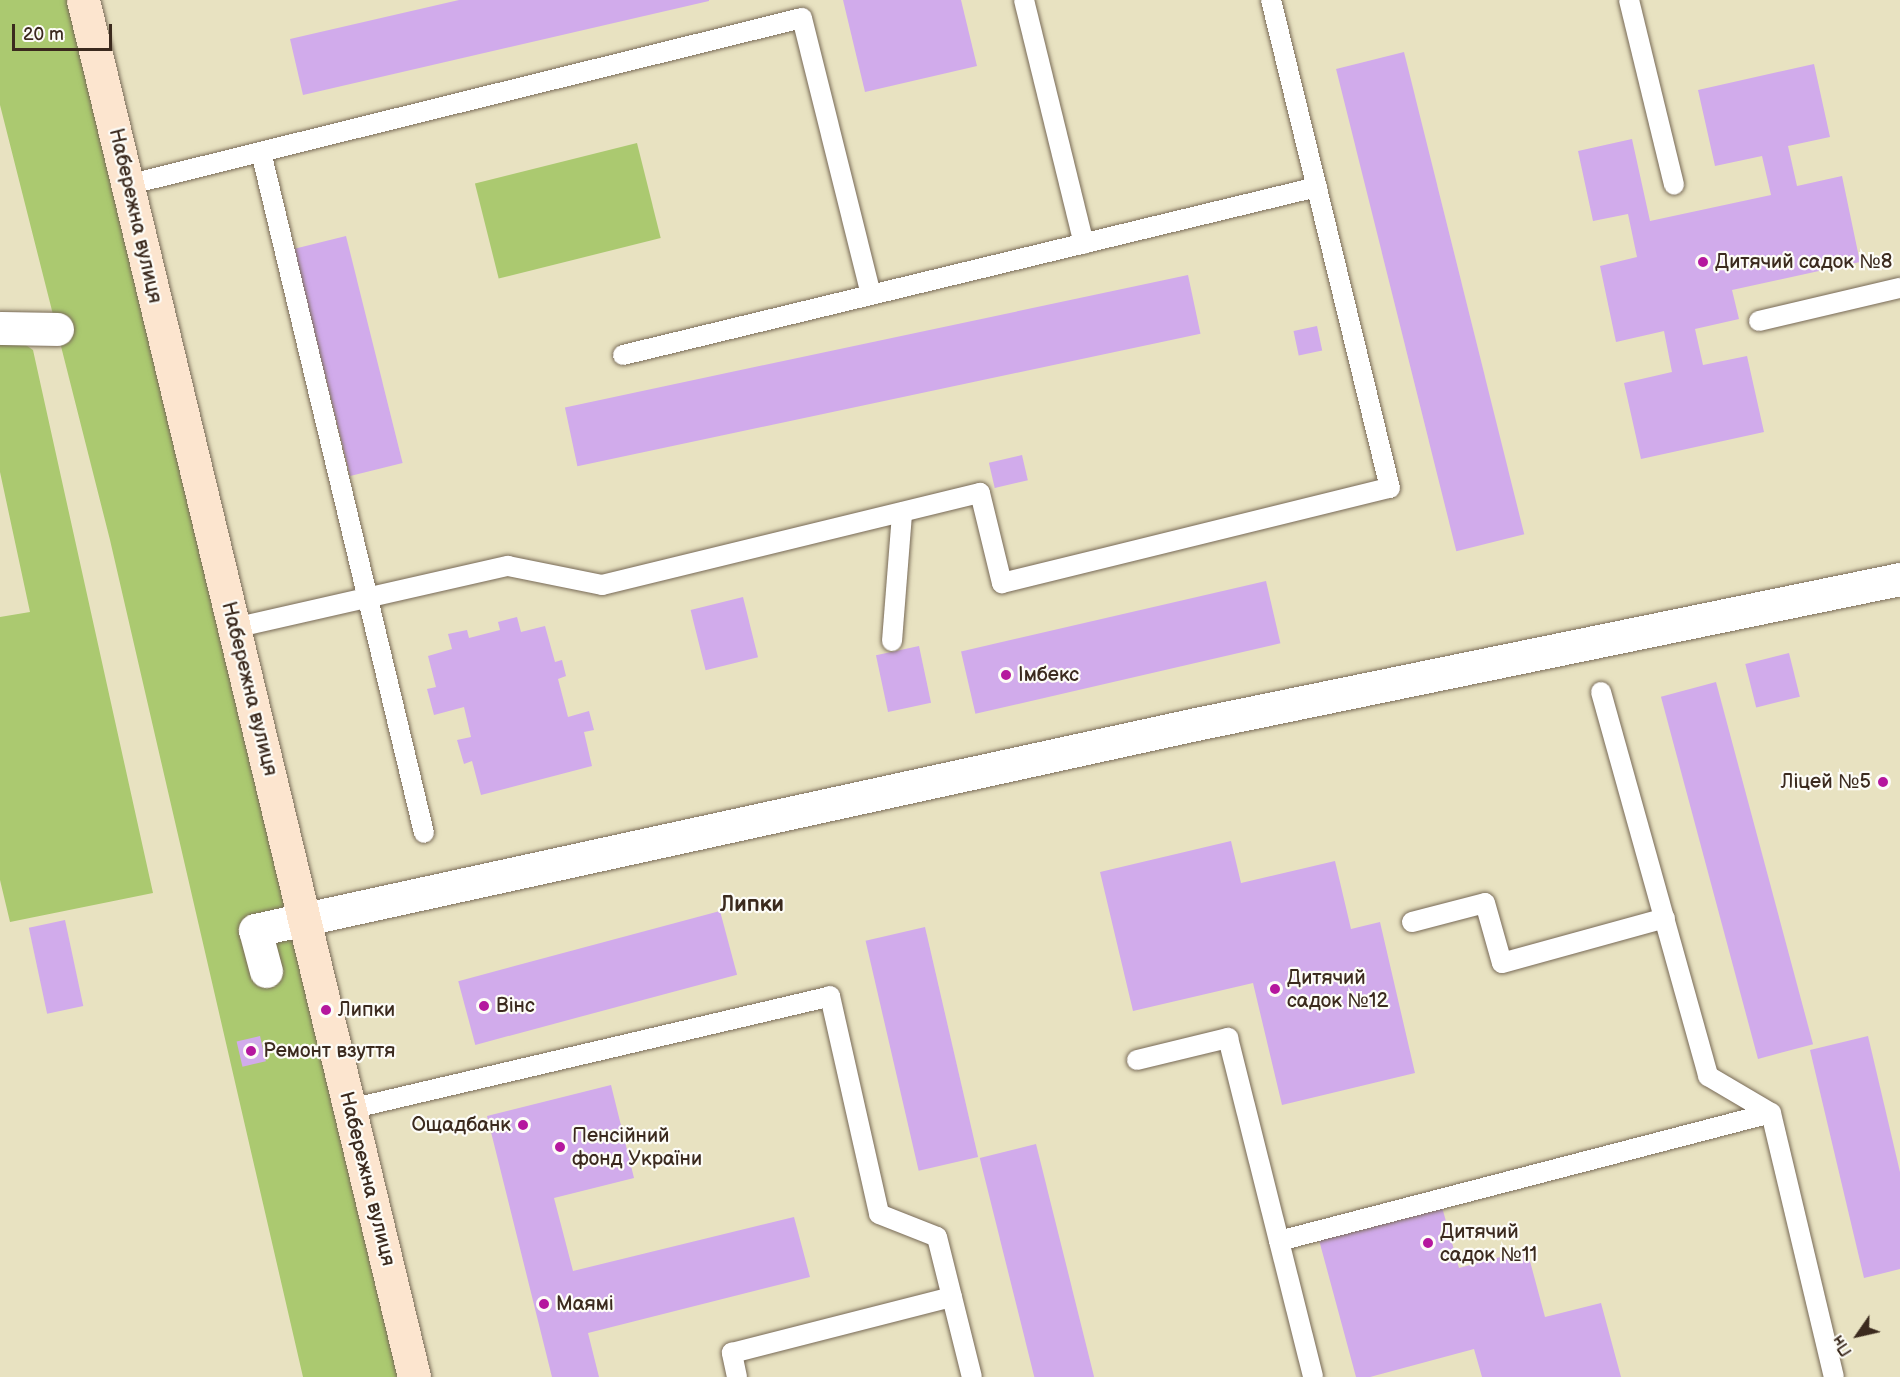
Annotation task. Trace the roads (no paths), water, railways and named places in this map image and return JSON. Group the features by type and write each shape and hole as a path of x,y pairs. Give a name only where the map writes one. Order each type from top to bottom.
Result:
{"street":[{"name":"Набережна вулиця","path":"83,0 414,1377"},
{"path":"0,328 57,329"},
{"path":"266,971 255,930 304,918 1196,724 1900,579"}],"lane":[{"path":"1024,0 1084,244"},
{"path":"234,628 508,566 602,585 980,494 1002,583 1390,488 1270,0"},
{"path":"1629,0 1674,185"},
{"path":"127,185 802,18 871,295"},
{"path":"261,152 424,833"},
{"path":"623,355 1317,187"},
{"path":"1759,321 1900,288"},
{"path":"892,641 902,513"},
{"path":"1601,692 1708,1076 1771,1113 1834,1377"},
{"path":"1412,922 1485,903 1502,963 1665,918"},
{"path":"350,1109 830,996 879,1214 937,1237 972,1377"},
{"path":"1137,1060 1228,1038 1313,1377"},
{"path":"1279,1241 1771,1113"},
{"path":"737,1377 732,1353 952,1298"}],"place":[{"name":"Дитячий садок №8","path":"1703,262"},
{"name":"Імбекс","path":"1006,675"},
{"name":"Ліцей №5","path":"1883,782"},
{"name":"Дитячий садок №12","path":"1275,989"},
{"name":"Вінс","path":"484,1006"},
{"name":"Липки","path":"326,1010"},
{"name":"Ремонт взуття","path":"251,1051"},
{"name":"Ощадбанк","path":"523,1125"},
{"name":"Пенсійний фонд України","path":"560,1147"},
{"name":"Дитячий садок №11","path":"1428,1243"},
{"name":"Маямі","path":"544,1304"}],"district":[{"name":"Липки","path":"752,905"}]}
